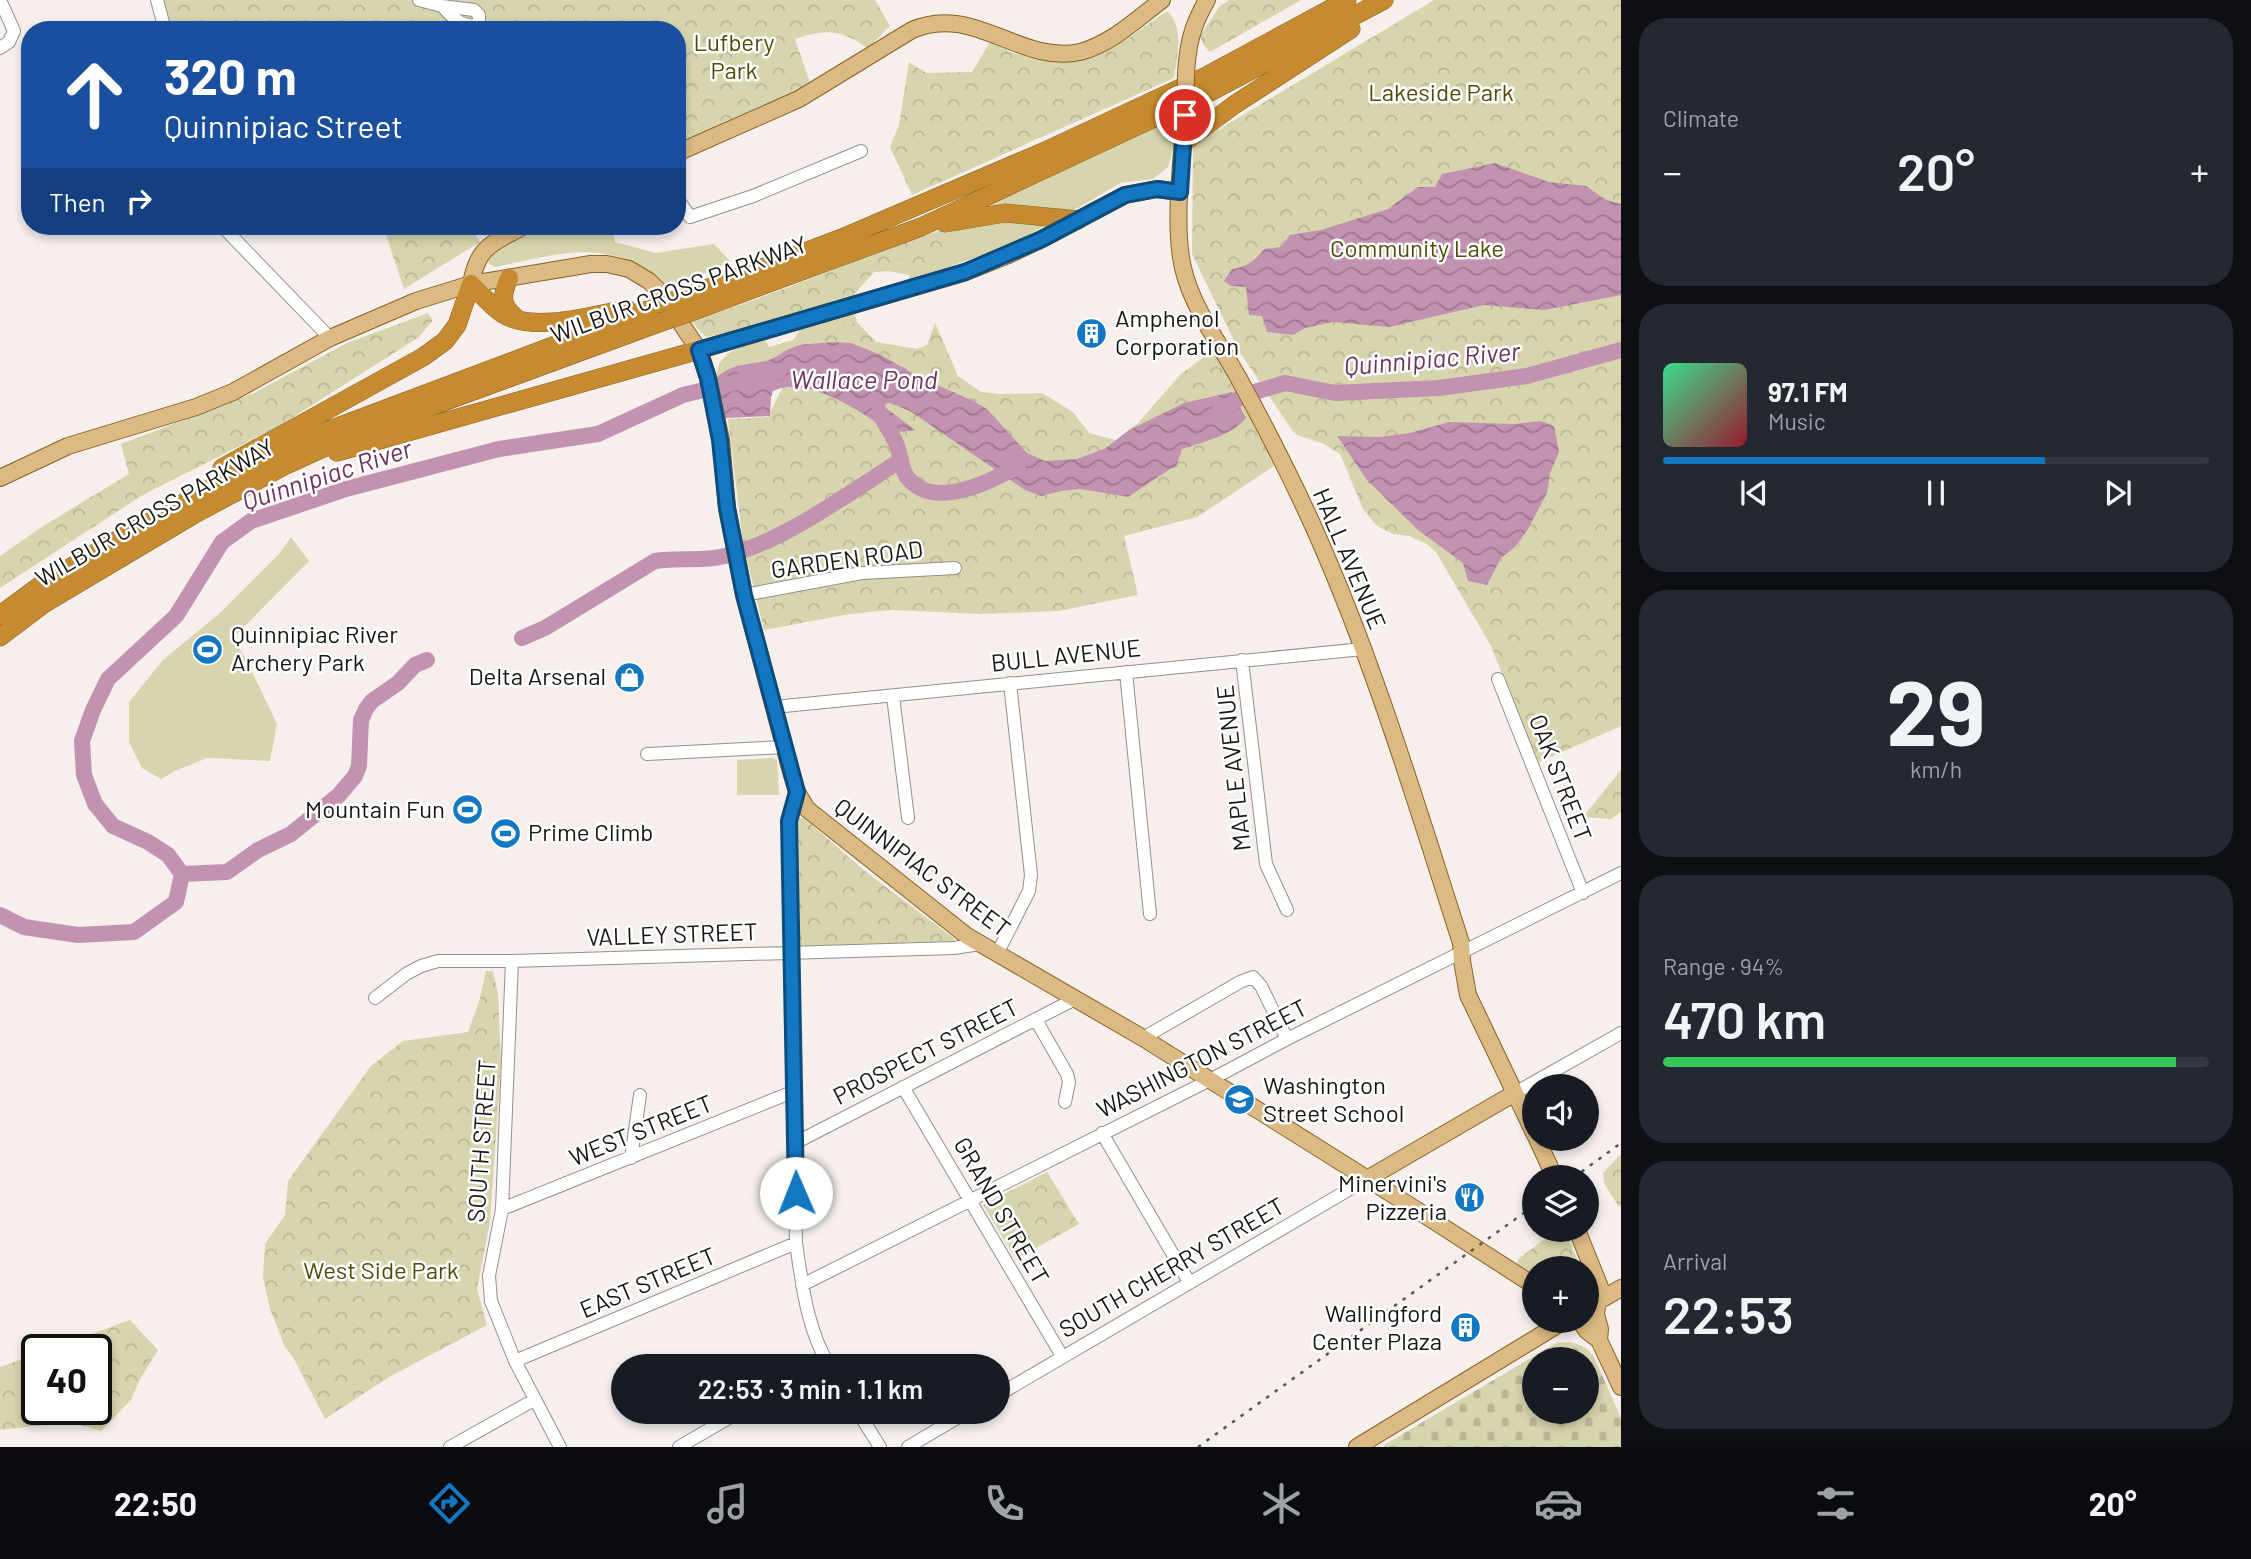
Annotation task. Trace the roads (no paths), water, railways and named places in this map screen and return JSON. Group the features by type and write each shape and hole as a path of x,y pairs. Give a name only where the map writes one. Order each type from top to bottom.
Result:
{"highway":[{"name":"WILBUR CROSS PARKWAY","path":"682,306 1043,152 1206,76 1344,0"},
{"name":"WILBUR CROSS PARKWAY","path":"0,615 41,585 118,538 245,469 327,431 659,310 682,306 921,227 1210,92 1384,0"},
{"path":"1183,143 1234,106 1397,0"},
{"path":"921,227 1005,213 1078,220"},
{"path":"509,278 502,301 520,321"},
{"path":"118,538 158,505 423,357 445,341 457,325 471,284 505,315 520,321 547,323 659,310"},
{"name":"WILBUR CROSS PARKWAY","path":"0,637 45,603 125,555 193,515 286,466 345,438 659,310"},
{"path":"286,466 699,350"}],"main road":[{"path":"686,149 799,99 923,25 959,23 1039,50 1068,54 1095,47 1162,0"},
{"name":"HALL AVENUE","path":"1207,0 1193,27 1188,46 1180,192 1181,259 1184,272 1203,315 1262,421 1314,528 1363,649 1411,786 1461,943 1468,995 1522,1108"},
{"path":"699,350 965,272 1006,256 1125,195 1157,189 1180,192"},
{"path":"471,284 479,255 486,247 508,235"},
{"name":"QUINNIPIAC STREET","path":"0,478 68,446 196,407 233,392 330,338 416,301 471,284 591,264 629,269 654,285 699,350 708,378 717,425 727,508 744,595 797,792 812,814 935,912 981,944 1143,1038 1522,1278"},
{"path":"1367,1179 1515,1093"},
{"path":"1599,1300 1621,1287"},
{"path":"1599,1325 1599,1340"},
{"path":"1357,1447 1374,1443 1545,1333"},
{"path":"1590,1333 1599,1340 1621,1387"}],"street":[{"path":"0,0 13,32 9,42 0,48"},
{"path":"157,0 163,21"},
{"path":"419,0 442,6"},
{"path":"686,211 690,217 753,196 861,151"},
{"path":"231,235 330,338"},
{"name":"GARDEN ROAD","path":"744,595 862,573 954,568"},
{"name":"BULL AVENUE","path":"774,707 1363,649"},
{"name":"MAPLE AVENUE","path":"1242,660 1266,864 1287,910"},
{"path":"1126,672 1150,914"},
{"name":"OAK STREET","path":"1498,679 1583,893"},
{"path":"997,954 1029,891 1031,875 1010,683"},
{"path":"893,695 908,818"},
{"path":"647,754 784,747"},
{"path":"797,792 789,821 796,1243 802,1285 821,1354"},
{"name":"WASHINGTON STREET","path":"802,1285 1621,873"},
{"name":"VALLEY STREET","path":"375,998 406,974 438,961 954,948 981,944"},
{"name":"SOUTH STREET","path":"512,961 502,1209 489,1276 491,1301 515,1361 560,1447"},
{"path":"1143,1038 1253,977 1261,986 1287,1039"},
{"name":"PROSPECT STREET","path":"795,1143 1077,998"},
{"path":"1036,1020 1067,1073 1069,1082 1065,1102"},
{"path":"1515,1093 1621,1033"},
{"name":"GRAND STREET","path":"903,1087 1062,1356"},
{"name":"WEST STREET","path":"502,1209 795,1091"},
{"path":"631,1158 640,1095"},
{"path":"1102,1133 1189,1282"},
{"name":"SOUTH CHERRY STREET","path":"1010,1388 1367,1179"},
{"name":"EAST STREET","path":"515,1361 796,1243"},
{"path":"450,1447 534,1399"},
{"path":"679,1447 718,1424"},
{"path":"866,1424 880,1447"},
{"path":"908,1447 947,1424"}],"water":[{"path":"1495,163 1549,182 1586,186 1606,200 1621,204 1621,295 1544,310 1484,305 1389,327 1333,322 1305,328 1293,335 1267,332 1262,316 1249,315 1246,287 1231,286 1224,281 1232,269 1251,262 1264,249 1281,247 1290,235 1321,230 1388,209 1418,187 1435,187 1442,174"},
{"name":"Wallace Pond","path":"831,342 851,343 881,355 919,377 971,400 987,409 1027,453 1045,461 1077,459 1106,448 1129,430 1184,403 1232,392 1246,418 1225,434 1182,449 1176,467 1128,497 1080,489 1041,496 1025,490 910,411 890,403 885,404 886,408 915,430 888,429 833,397 808,388 796,387 773,391 770,416 725,418 717,377 736,366 769,360 797,346"},
{"path":"1541,421 1554,426 1559,452 1550,473 1547,493 1528,529 1515,547 1501,558 1487,585 1468,581 1463,563 1418,530 1367,480 1337,436 1380,437 1410,433 1449,422 1514,424"}],"waterway":[{"name":"Quinnipiac River","path":"1219,412 1244,395 1285,383 1335,393 1439,388 1527,376 1621,350"},
{"name":"Quinnipiac River","path":"0,915 24,927 78,935 134,932 176,902 182,874 168,855 148,842 113,826 95,804 84,775 82,741 108,679 176,616 222,542 251,521 346,489 499,449 598,434 683,395 778,372"},
{"name":"Quinnipiac River","path":"879,412 895,442 907,477 918,487 931,492 962,490 1018,466"},
{"name":"Quinnipiac River","path":"522,638 545,628 655,561 717,558 770,540 815,515 901,460"},
{"name":"Quinnipiac River","path":"182,874 227,872 258,850 291,834 339,795 355,776 359,766 361,720 366,709 415,665 427,660"}],"railway":[{"path":"1591,1165 1621,1143"},
{"path":"1198,1447 1522,1214"}],"place":[{"name":"Amphenol Corporation","path":"1092,333"},
{"name":"Quinnipiac River Archery Park","path":"208,649"},
{"name":"Delta Arsenal","path":"629,677"},
{"name":"Mountain Fun","path":"468,810"},
{"name":"Prime Climb","path":"505,833"},
{"name":"Washington Street School","path":"1240,1100"},
{"name":"Minervini's Pizzeria","path":"1470,1198"},
{"name":"Wallingford Center Plaza","path":"1465,1328"}],"park label":[{"name":"Lufbery Park","path":"734,57"},
{"name":"Lakeside Park","path":"1441,93"},
{"name":"Community Lake","path":"1417,249"},
{"name":"West Side Park","path":"381,1271"}]}
